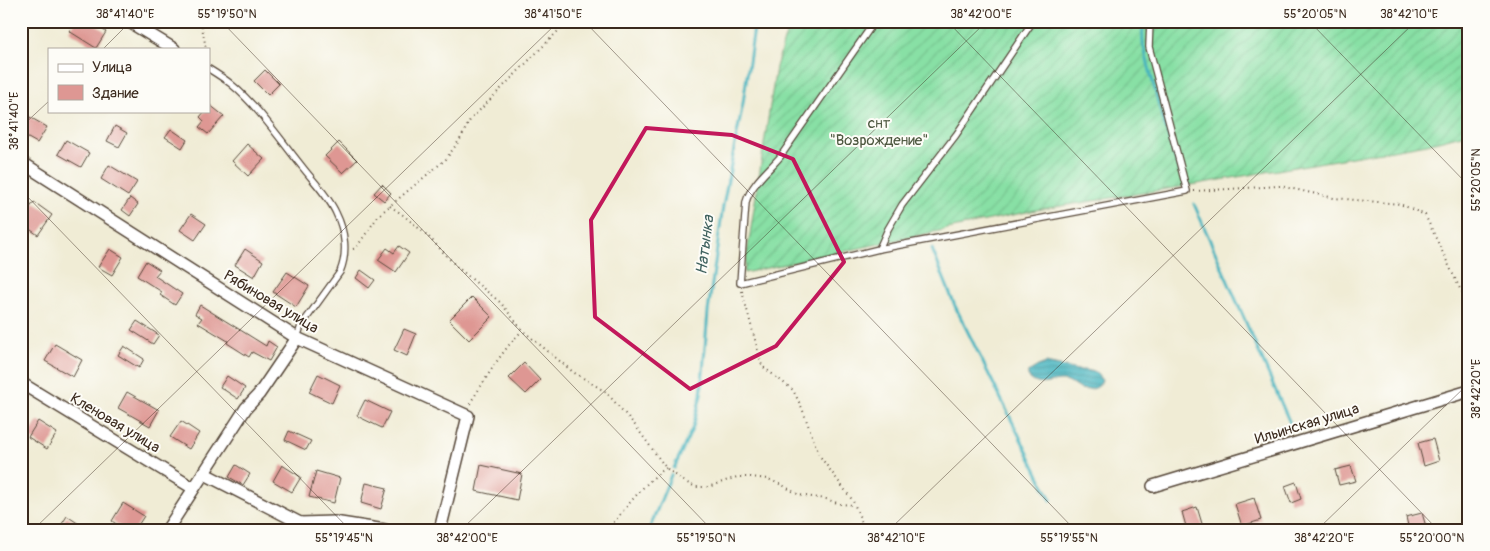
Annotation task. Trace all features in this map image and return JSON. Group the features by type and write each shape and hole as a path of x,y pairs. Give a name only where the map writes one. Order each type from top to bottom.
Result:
{"street":[{"path":"128,21 172,48"},
{"name":"Рябиновая улица","path":"21,162 297,338 468,416"},
{"path":"167,530 246,408 259,394 297,338"},
{"name":"Кленовая улица","path":"21,383 193,488"},
{"name":"Ильинская улица","path":"1154,486 1469,391"},
{"path":"440,530 468,416"},
{"path":"203,473 299,526 334,522 385,530"}],"lane":[{"path":"874,21 780,157 748,194 740,283 879,249 1187,191 1149,47 1150,21"},
{"path":"879,249 902,205 956,135 1033,21"},
{"path":"210,70 232,85 259,113 323,193 336,212 344,235 345,254 340,272 301,326 297,338"}],"path":[{"path":"201,21 206,48"},
{"path":"345,254 356,248 379,215 446,159 461,138 470,120 568,21"},
{"path":"1187,191 1280,186 1334,198 1400,204 1425,215 1460,288 1469,300"},
{"path":"390,206 427,235 457,267 501,303 522,330 573,372 606,392 634,424 666,468 685,482 696,487 708,487 737,478 768,479 799,495 826,499 840,504 854,505"},
{"path":"740,283 762,366 793,390 802,408 819,455 853,501 865,530"},
{"path":"468,416 472,400 498,357 522,330"},
{"path":"607,530 642,488 656,474 666,468"}],"highlighted area":[{"path":"646,128 732,135 793,159 844,262 776,346 690,389 595,317 591,220"}],"green space":[{"name":"снт \"Возрождение\"","path":"790,21 1469,21 1469,133 1427,144 1036,210 744,273 776,67"}],"water":[{"path":"1046,363 1095,372 1102,380 1097,387 1086,390 1066,381 1040,384 1028,377 1028,372"}],"building":[{"path":"76,21 90,21 106,32 96,48 69,31"},
{"path":"265,70 279,84 268,95 254,81"},
{"path":"210,105 224,116 208,134 199,127 204,121 200,117 204,112 210,112"},
{"path":"21,112 47,127 37,143 21,134"},
{"path":"115,126 127,133 119,147 107,141"},
{"path":"171,129 187,140 182,148 165,137"},
{"path":"66,140 89,153 81,167 58,154"},
{"path":"339,142 357,160 343,173 325,156"},
{"path":"247,144 264,159 248,176 232,161"},
{"path":"109,165 137,182 128,196 101,179"},
{"path":"382,184 391,193 384,201 374,193"},
{"path":"130,198 138,204 130,216 122,210"},
{"path":"34,202 52,215 38,235 21,223 21,220"},
{"path":"191,214 206,224 195,240 180,230"},
{"path":"399,246 409,253 396,272 378,260 387,248 394,253"},
{"path":"110,249 123,257 112,275 98,267"},
{"path":"245,249 263,261 254,277 235,265"},
{"path":"146,261 160,270 155,276 182,294 175,305 160,295 162,292 137,276"},
{"path":"361,270 375,280 369,288 356,278"},
{"path":"287,272 309,286 296,307 273,292"},
{"path":"472,297 492,317 469,340 449,320"},
{"path":"200,305 266,346 268,341 277,347 269,361 252,352 249,357 227,343 228,341 198,323 202,318 195,314"},
{"path":"137,321 159,335 153,344 131,330"},
{"path":"404,329 416,334 407,356 394,350"},
{"path":"55,344 82,360 73,377 45,361"},
{"path":"124,346 144,359 139,368 118,355"},
{"path":"524,363 540,380 526,394 509,378"},
{"path":"318,374 340,385 332,403 309,392"},
{"path":"227,376 245,388 238,399 220,387"},
{"path":"127,392 159,410 150,426 118,408"},
{"path":"365,400 390,412 382,428 357,416"},
{"path":"38,421 57,433 47,449 28,437"},
{"path":"181,421 199,433 189,449 170,437"},
{"path":"289,431 311,441 306,450 285,440"},
{"path":"1433,439 1439,461 1424,466 1418,443"},
{"path":"236,465 250,474 243,485 229,477"},
{"path":"282,465 301,477 292,492 273,481"},
{"path":"481,465 522,474 517,500 476,491"},
{"path":"1351,466 1356,481 1339,485 1335,470"},
{"path":"316,471 340,478 334,503 309,497"},
{"path":"1296,482 1301,499 1291,503 1285,486"},
{"path":"366,483 387,488 381,509 361,503"},
{"path":"1254,498 1261,520 1242,526 1235,504"},
{"path":"123,503 144,516 135,530 125,530 112,521"},
{"path":"1197,507 1203,527 1187,530 1182,512"},
{"path":"1422,513 1427,530 1409,530 1406,517"},
{"path":"67,516 88,530 58,530"}],"waterway":[{"name":"Натынка","path":"674,468 693,427 701,395 708,312 723,206 743,103 755,21"},
{"path":"1142,21 1143,44 1160,110 1179,170"},
{"path":"1194,204 1293,430"},
{"path":"932,249 955,306 1051,500"},
{"name":"Натынка","path":"649,530 671,475"}]}
